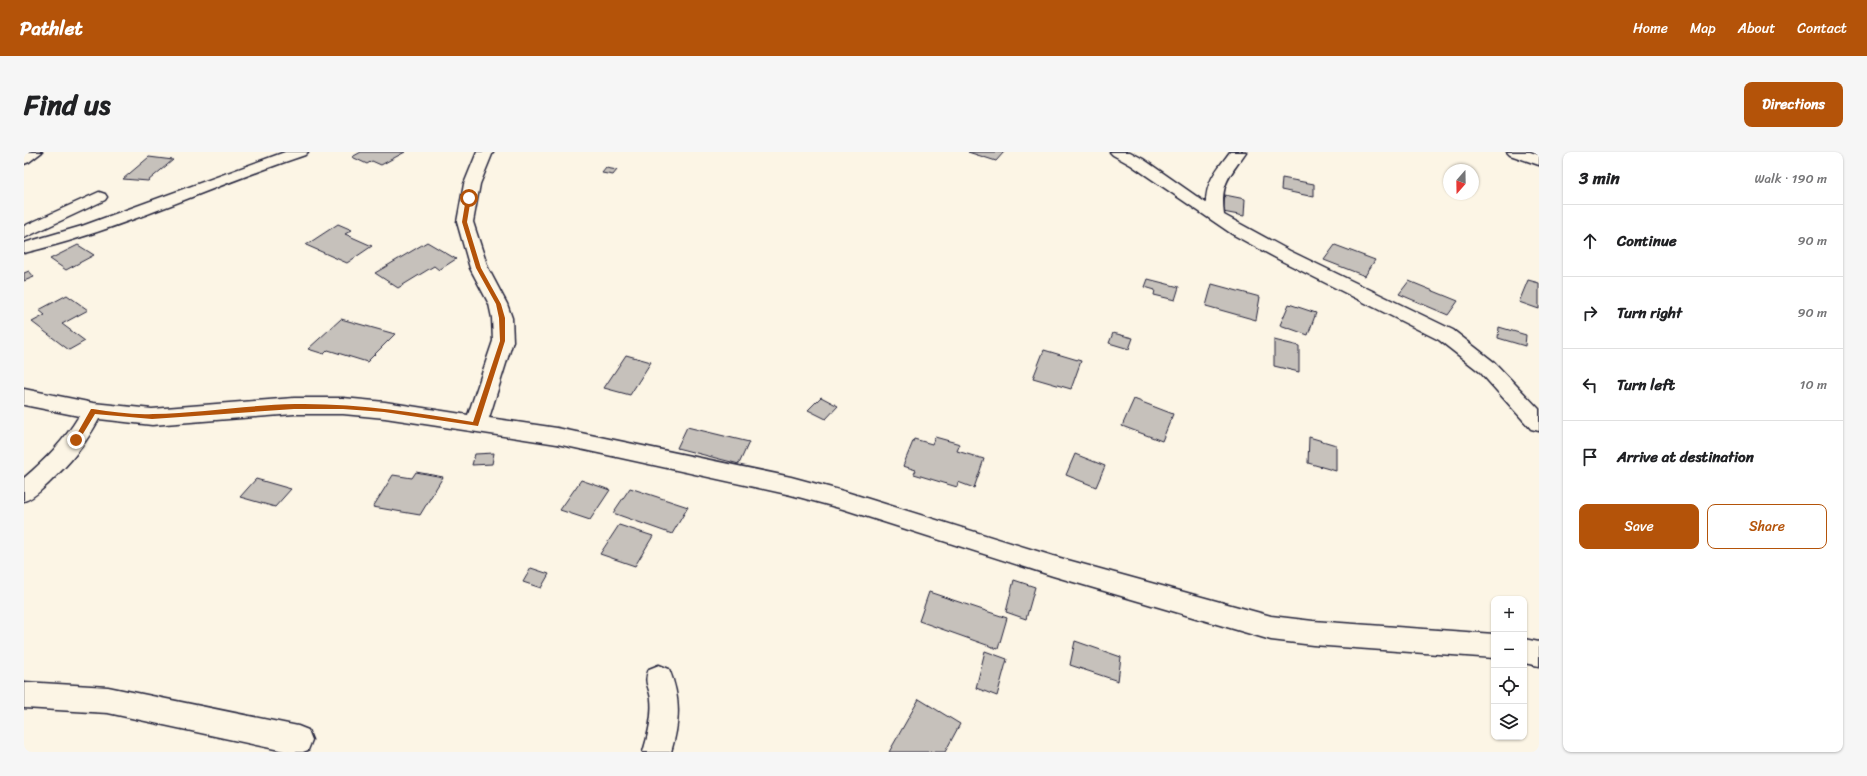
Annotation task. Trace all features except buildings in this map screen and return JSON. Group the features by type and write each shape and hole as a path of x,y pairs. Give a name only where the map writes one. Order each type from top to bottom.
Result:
{"street":[{"path":"24,160 34,152"},
{"path":"24,248 45,244 86,231 254,167 300,152"},
{"path":"476,424 503,341 502,318 498,304 479,268 464,222 472,184 485,152"},
{"path":"1118,152 1137,162 1245,236 1293,261 1379,301 1451,338 1478,359 1539,423"},
{"path":"1216,217 1213,197 1218,178 1238,152"},
{"path":"1515,152 1539,160"},
{"path":"24,233 100,197"},
{"path":"24,397 117,415 152,417 286,407 343,406 384,410 557,436 792,486 844,500 1053,566 1271,628 1313,633 1491,646"},
{"path":"24,492 58,460 76,440 93,411"},
{"path":"1527,652 1539,654"},
{"path":"657,752 663,733 665,700 659,678"},
{"path":"24,695 108,700 298,740"}],"route":[{"path":"76,440 93,411 117,415 152,417 294,406 343,406 384,410 476,424 503,341 502,318 498,304 479,268 464,222 469,198"}]}
